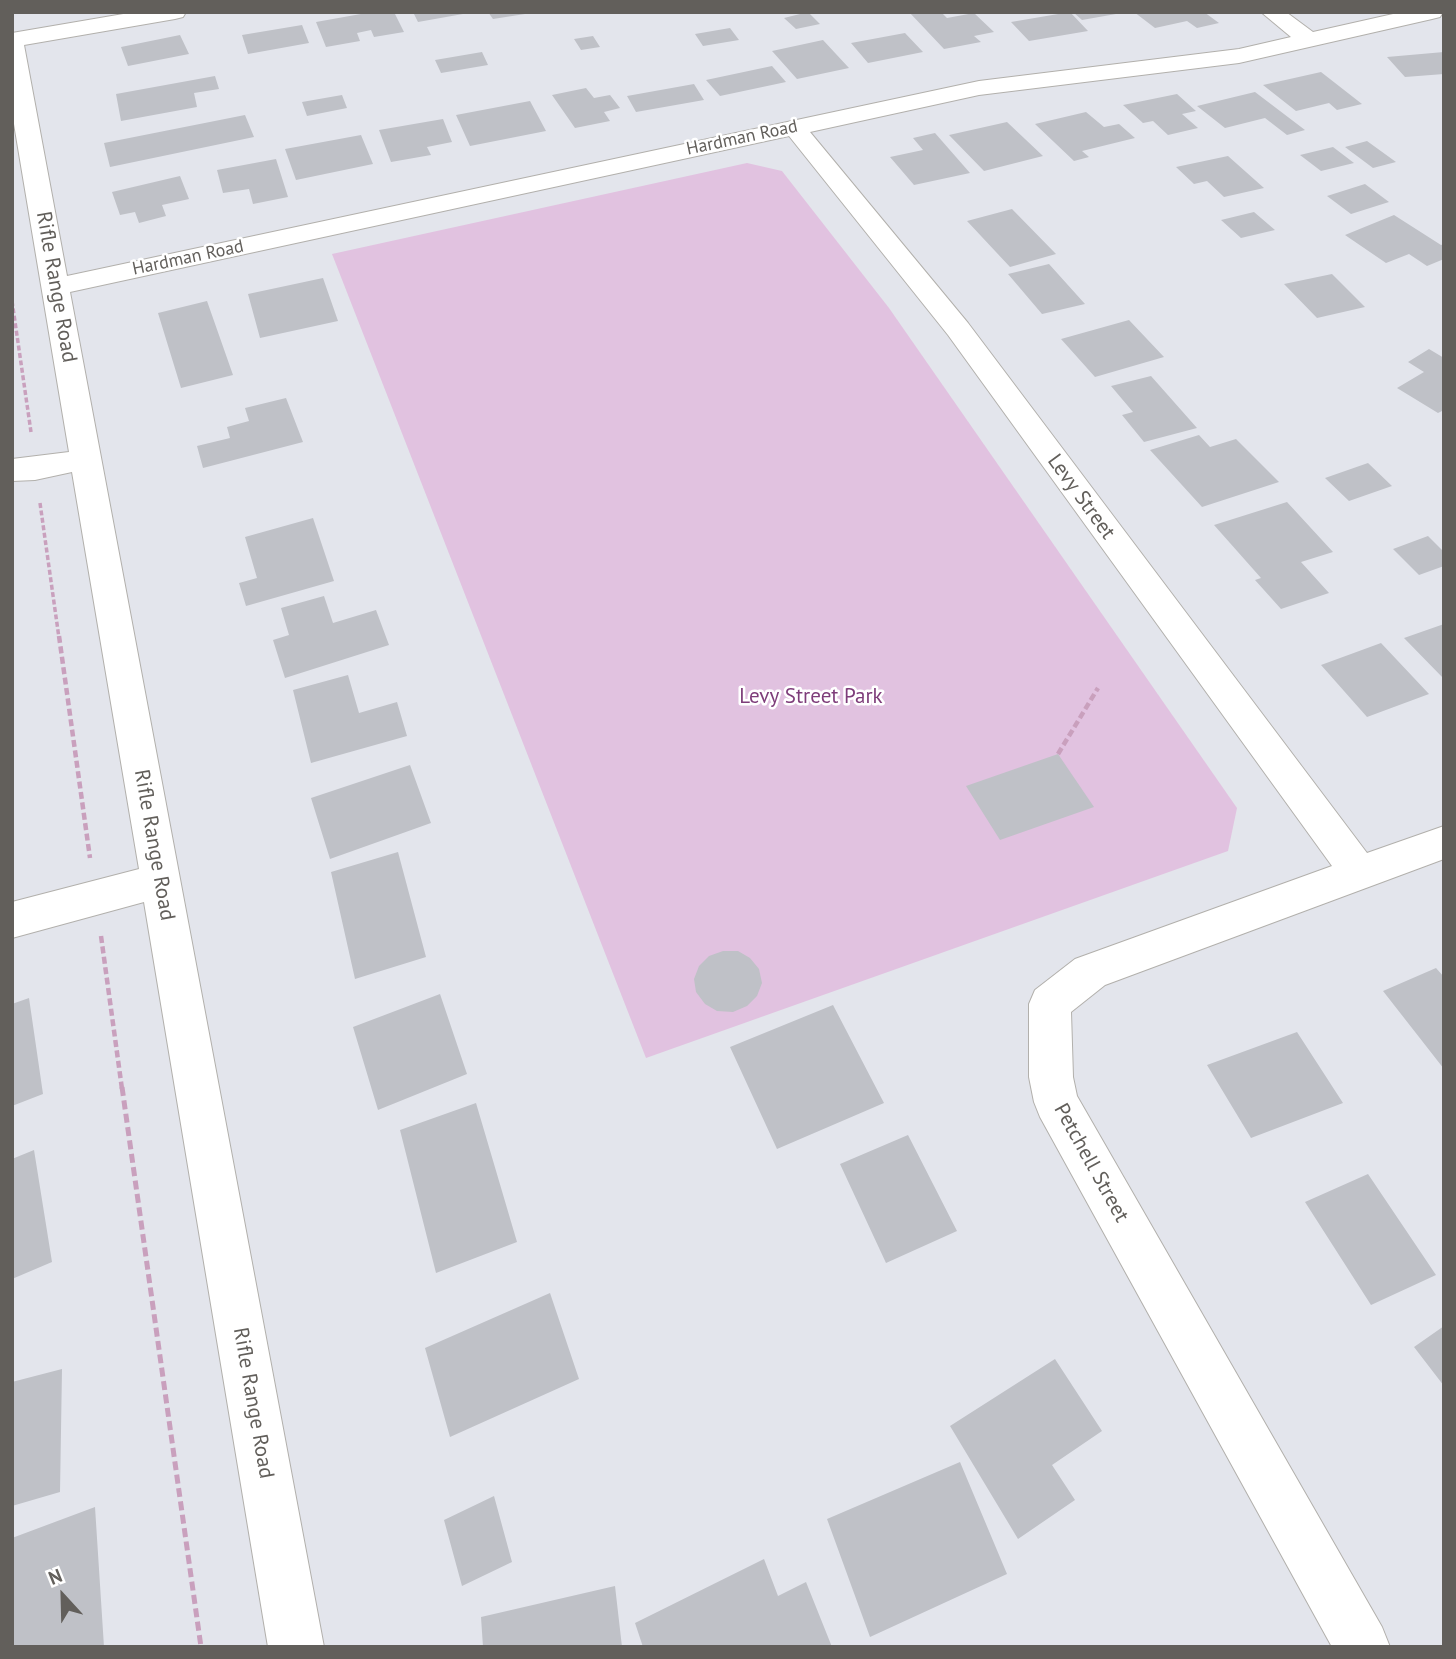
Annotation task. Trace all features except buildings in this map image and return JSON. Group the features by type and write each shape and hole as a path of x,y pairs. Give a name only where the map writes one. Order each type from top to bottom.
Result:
{"street":[{"path":"12,42 175,12"},
{"path":"1272,12 1310,40"},
{"name":"Hardman Road","path":"55,287 979,88 1238,56 1432,12"},
{"name":"Rifle Range Road","path":"12,42 16,90 87,459 296,1647"},
{"name":"Levy Street","path":"794,127 958,329 1360,874"},
{"path":"12,470 35,469 87,459"},
{"name":"Petchell Street","path":"1362,1647 1056,1102 1051,1077 1050,1004 1090,972 1444,842"},
{"path":"12,920 160,881"}],"path":[{"path":"12,301 32,442"},
{"path":"38,490 90,860"},
{"path":"1058,754 1098,688"},
{"path":"101,935 201,1647"}],"green space":[{"name":"Levy Street Park","path":"747,163 782,171 889,308 1237,808 1228,851 646,1058 332,254"}]}
